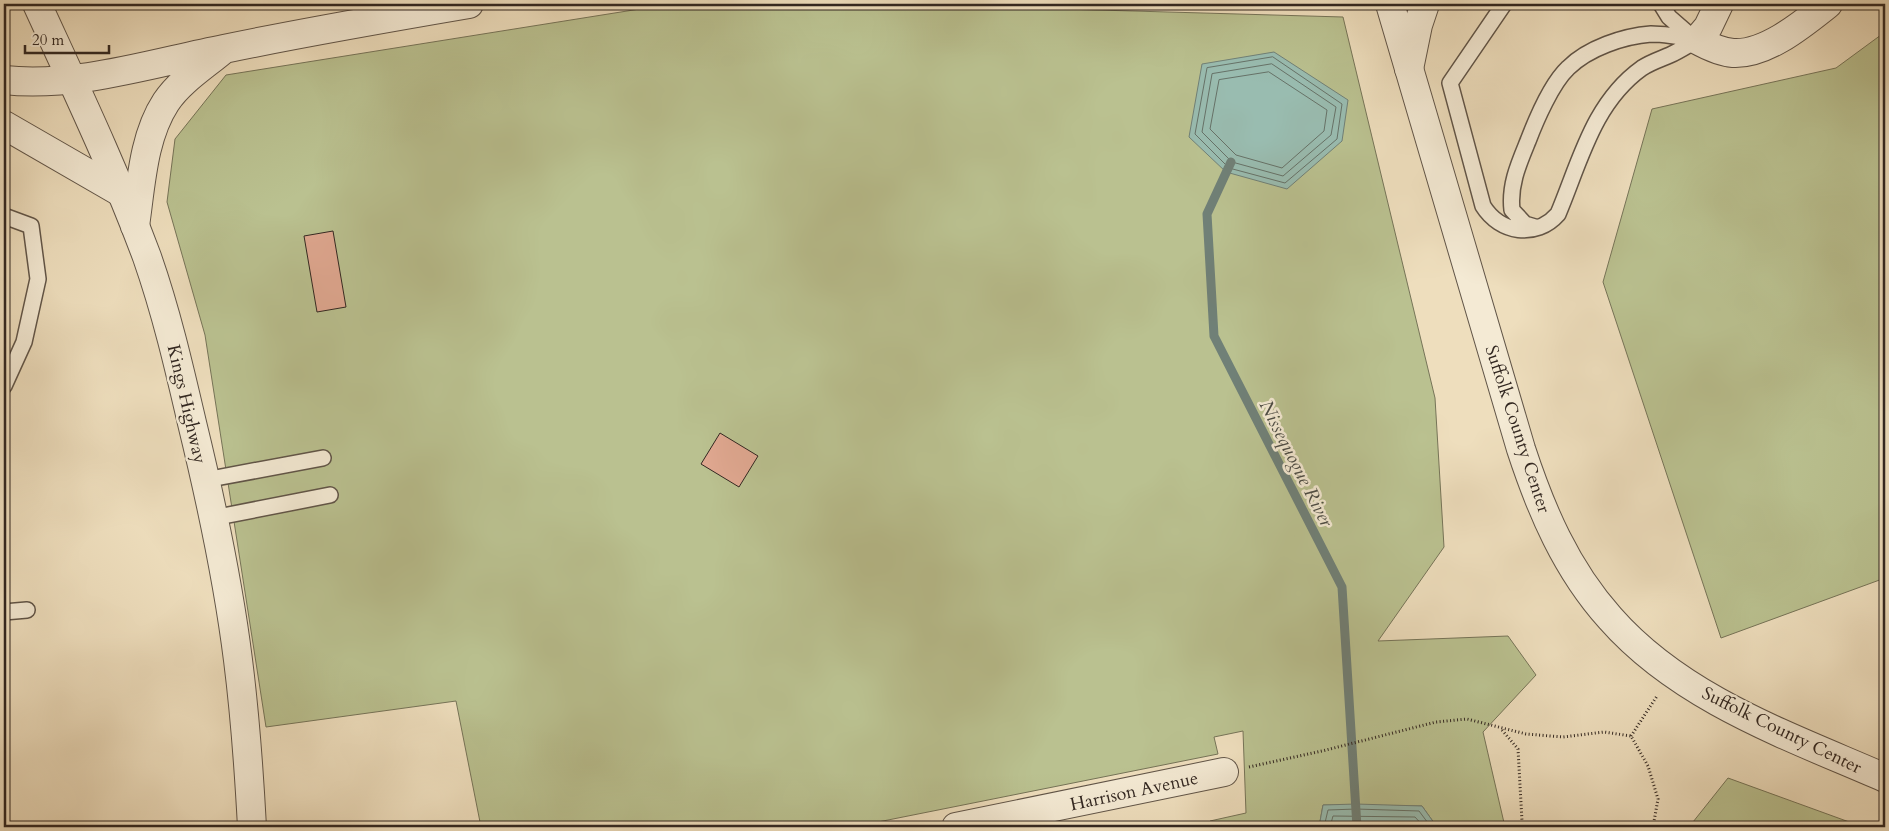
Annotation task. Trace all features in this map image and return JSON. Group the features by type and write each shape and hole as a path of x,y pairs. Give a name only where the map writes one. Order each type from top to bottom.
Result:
{"street":[{"name":"Kings Highway","path":"37,4 72,79 135,226 170,333 223,565 238,659 250,775 252,827"},
{"path":"4,80 46,82 72,79 423,7 470,4"},
{"name":"Suffolk County Center","path":"1390,4 1521,448 1538,498 1561,547 1590,593 1631,640 1653,659 1692,686 1754,720 1885,778"},
{"path":"1409,69 1418,25 1425,4"},
{"path":"1719,4 1708,27 1696,40 1722,52 1734,53 1773,42 1788,34 1828,4"},
{"path":"135,226 147,151 159,116 167,101 181,86 224,48"},
{"path":"4,125 122,194"},
{"name":"Harrison Avenue","path":"956,827 1224,772"}],"lane":[{"path":"1504,4 1450,83 1483,206 1488,215 1496,222 1514,229 1539,228 1552,221 1558,214 1583,147 1595,124 1620,88 1644,67 1671,55 1696,40"},
{"path":"1661,4 1676,25 1696,40"},
{"path":"1539,228 1528,226 1516,217 1512,210 1511,192 1519,163 1541,108 1567,68 1594,51 1640,36 1663,34 1696,40"},
{"path":"4,216 31,226 38,279 24,342 4,386"},
{"path":"205,480 323,458"},
{"path":"213,518 330,496"},
{"path":"4,612 27,610"}],"path":[{"path":"1630,736 1657,696"},
{"path":"1224,772 1333,748 1436,722 1467,718 1526,734 1554,736 1604,732 1630,736"},
{"path":"1502,729 1518,749 1522,821 1524,827"},
{"path":"1630,736 1648,766 1658,799 1653,827"}],"green space":[{"path":"671,4 887,4 1343,17 1435,398 1444,547 1378,641 1508,636 1536,675 1483,732 1505,827 1437,827 1422,806 1323,805 1319,827 1212,827 1210,821 1246,813 1243,731 1214,737 1218,754 853,827 481,827 456,701 266,727 205,335 167,202 175,139 226,75"},
{"path":"1885,32 1885,578 1721,638 1603,282 1652,109 1836,68"},
{"path":"1728,778 1863,827 1689,827"}],"water":[{"path":"1274,52 1348,100 1342,141 1287,189 1226,172 1189,137 1202,64"},
{"path":"1323,805 1422,806 1437,827 1319,827"}],"building":[{"path":"333,231 346,307 317,312 304,236"},
{"path":"720,433 758,456 739,487 701,464"}],"waterway":[{"name":"Nissequogue River","path":"1231,162 1207,214 1214,336 1342,587 1357,827"}]}
